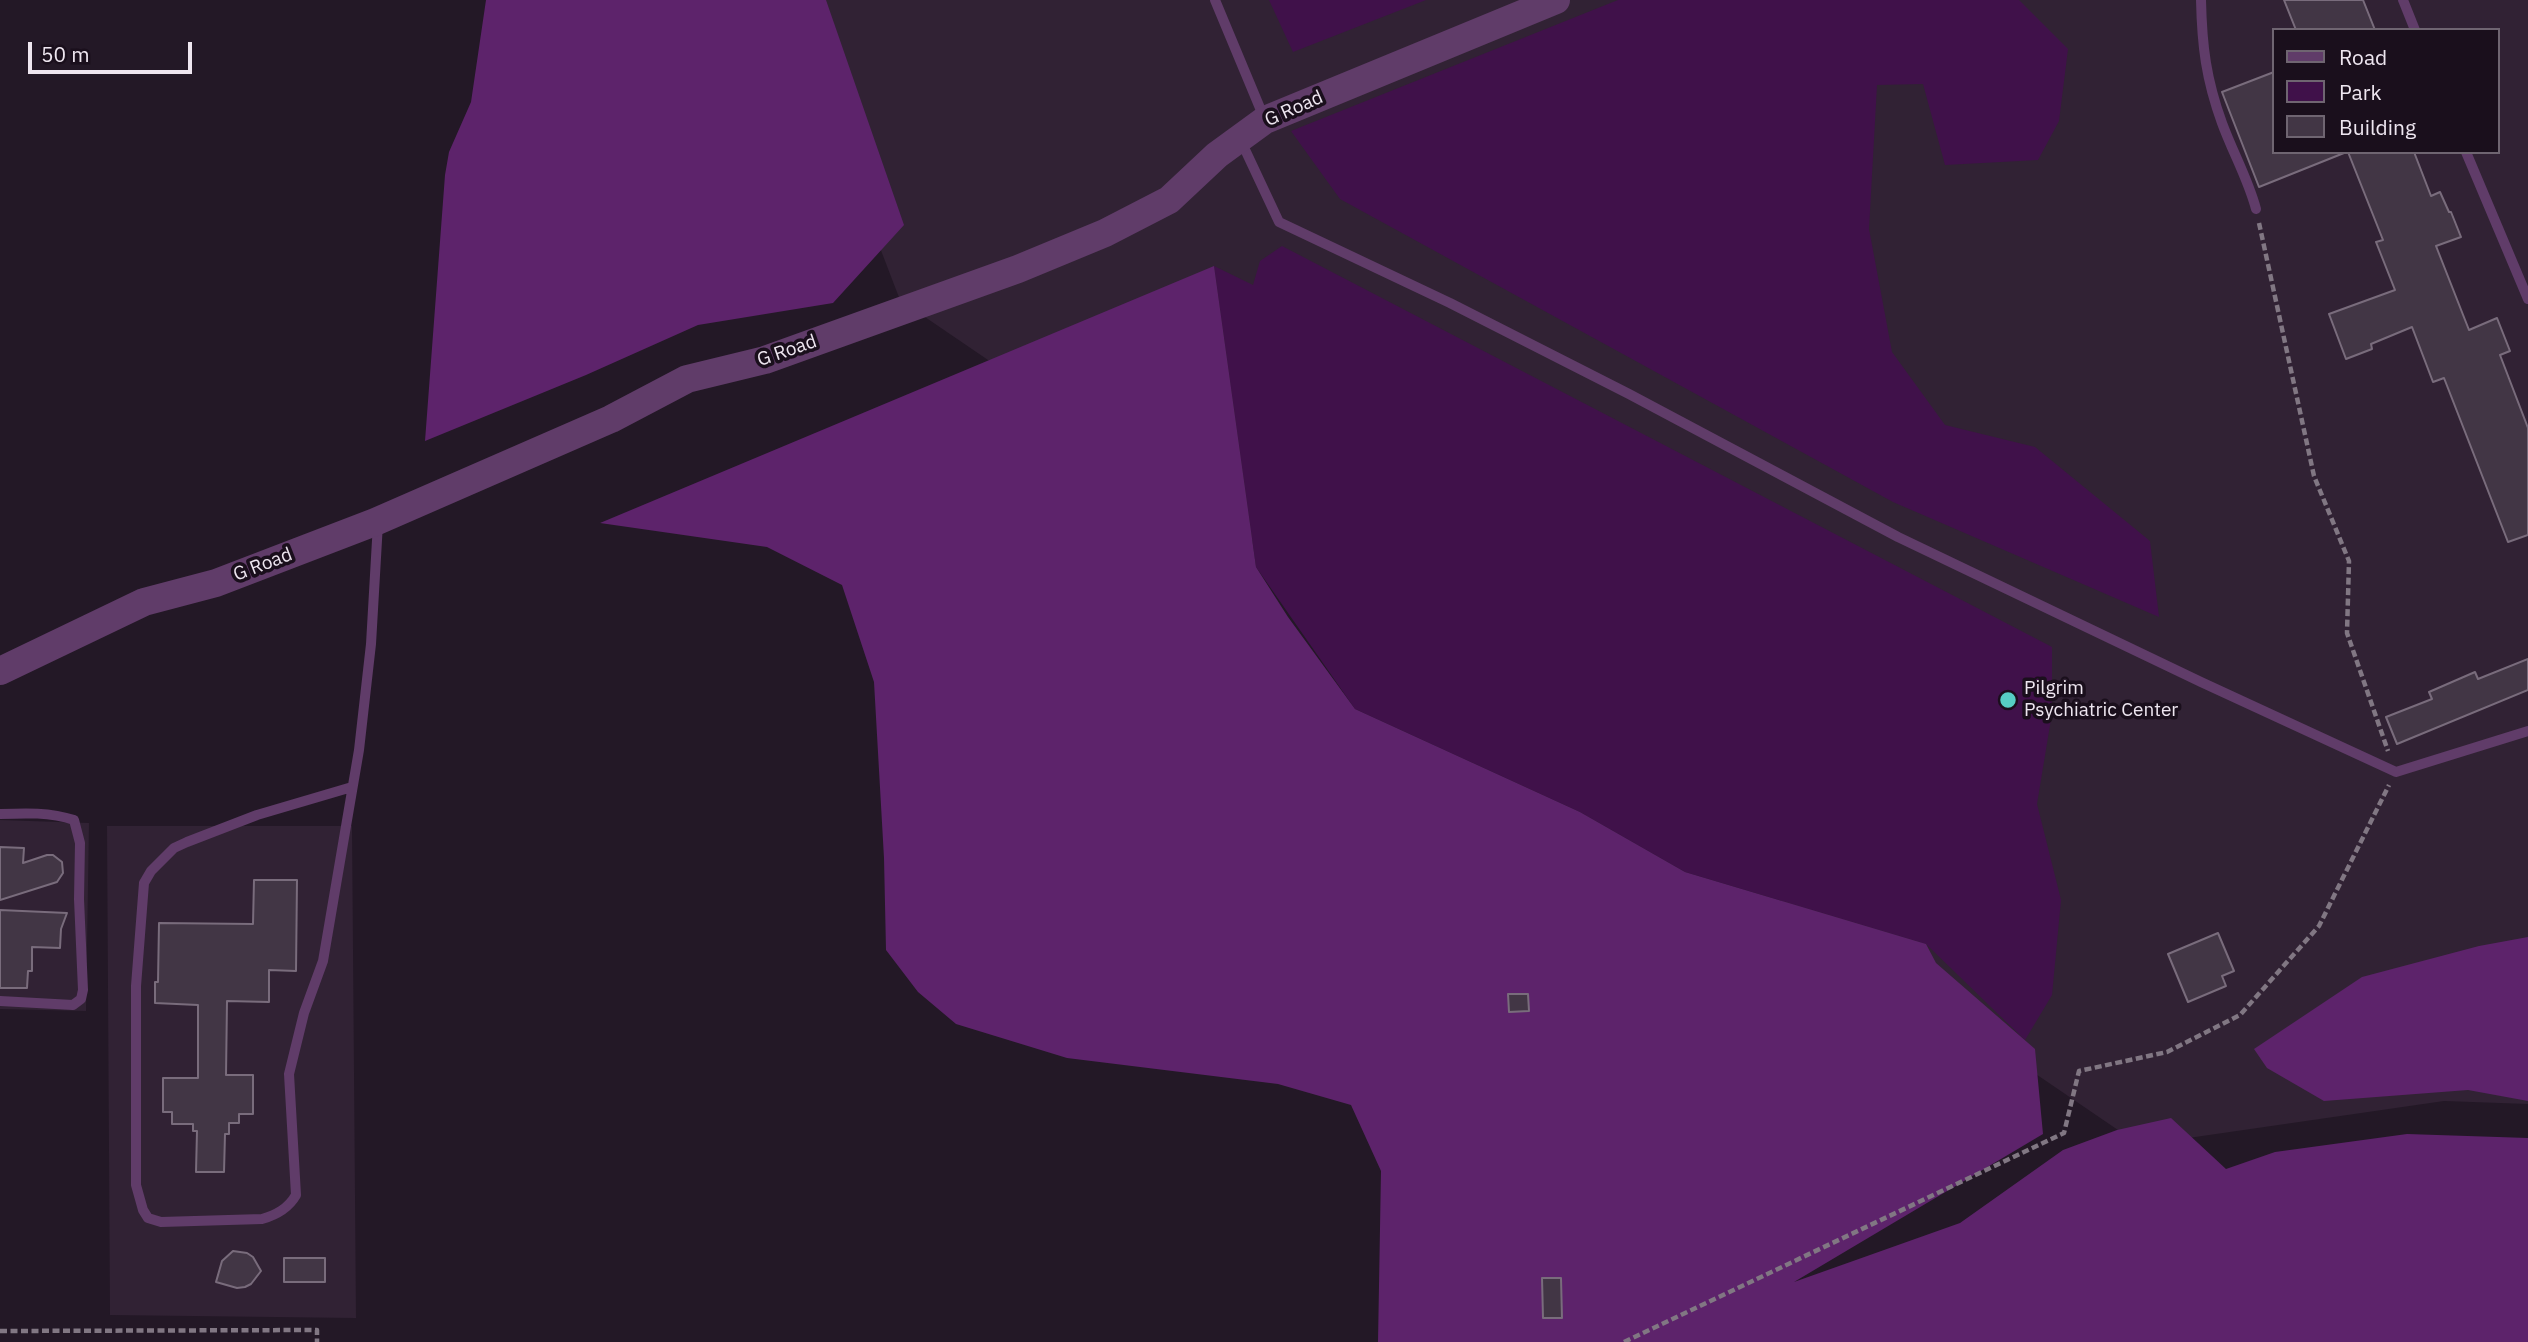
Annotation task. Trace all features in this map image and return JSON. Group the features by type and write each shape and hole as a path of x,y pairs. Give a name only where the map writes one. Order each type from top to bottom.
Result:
{"street":[{"name":"G Road","path":"0,671 144,602 216,583 378,520 611,419 687,379 765,360 1018,269 1105,233 1169,200 1217,155 1265,120 1556,0"}],"lane":[{"path":"1215,0 1265,120"},
{"path":"2202,0 2205,68 2222,124 2250,187 2256,209"},
{"path":"2403,0 2414,28"},
{"path":"1240,138 1279,222 1450,303 1629,394 1898,537 2396,772 2528,731"},
{"path":"2467,154 2528,299"},
{"path":"352,787 257,815 187,842 174,848 150,870 144,883 136,986 136,1185 148,1219 161,1222 262,1219 277,1214 292,1203 296,1195 289,1074 304,1013 323,961 352,787 371,644 378,520"},
{"path":"0,814 36,813 74,820 80,843 79,899 83,990 81,999 73,1005 0,1001"}],"path":[{"path":"1624,1342 2064,1133 2079,1071 2167,1052 2240,1015 2319,926 2396,772 2347,633 2349,561 2314,476 2256,209"},
{"path":"0,1331 317,1330 317,1342"}],"shaded area":[{"path":"486,0 826,0 904,225 833,303 698,325 586,375 425,441 445,175 449,152 471,102"},
{"name":"Pilgrim Psychiatric Center","path":"785,0 2528,0 2528,1104 2444,1101 2140,1145 900,300"},
{"path":"1214,266 1256,567 1288,617 1355,709 1580,812 1685,872 1926,944 1936,963 2035,1049 2043,1134 1794,1282 1960,1223 2063,1150 2117,1130 2171,1118 2226,1169 2275,1152 2407,1134 2528,1138 2528,1342 1378,1342 1381,1171 1351,1105 1278,1084 1067,1058 956,1024 918,992 886,950 884,858 874,682 842,585 767,547 600,523"},
{"path":"0,820 89,823 86,1011 0,1009"},
{"path":"107,826 352,826 356,1318 110,1315"},
{"path":"2528,937 2528,1101 2468,1090 2324,1101 2267,1068 2254,1049 2362,977 2479,946"}],"green space":[{"path":"1269,0 1426,0 1293,52"},
{"path":"1618,0 2019,0 2068,49 2059,121 2038,160 1945,165 1923,84 1877,85 1869,229 1892,352 1945,425 2035,447 2150,541 2159,617 1893,502 1340,199 1291,131"},
{"path":"1282,246 2052,647 2052,713 2037,804 2061,900 2052,995 2025,1040 1926,944 1685,872 1580,812 1355,709 1256,567 1214,266 1253,285 1260,261"}],"building":[{"path":"2284,0 2363,0 2374,28 2295,28"},
{"path":"2272,73 2272,154 2342,154 2259,187 2222,92"},
{"path":"2349,154 2415,154 2431,196 2440,192 2451,212 2461,237 2436,246 2469,330 2497,318 2510,351 2500,355 2528,428 2528,535 2508,542 2444,378 2433,382 2412,327 2371,344 2372,349 2346,359 2329,314 2395,290 2376,242 2383,240"},
{"path":"2528,659 2528,690 2397,744 2386,717 2432,699 2429,692 2475,672 2478,679"},
{"path":"0,847 24,848 23,863 53,855 62,862 63,873 57,882 0,900"},
{"path":"254,880 297,880 296,971 269,970 269,1002 227,1001 226,1075 253,1075 253,1114 239,1114 239,1123 229,1123 229,1134 225,1134 224,1172 196,1172 197,1131 193,1131 193,1124 172,1124 172,1112 163,1112 163,1078 198,1078 198,1005 155,1003 159,923 253,924"},
{"path":"0,910 67,913 61,929 60,948 32,947 32,971 28,971 27,988 0,988"},
{"path":"2218,933 2234,971 2222,976 2226,986 2188,1002 2168,954"},
{"path":"1508,994 1528,994 1529,1011 1509,1012"},
{"path":"233,1251 247,1253 253,1257 261,1271 251,1284 245,1287 237,1288 216,1282 222,1261"},
{"path":"284,1258 325,1258 325,1282 284,1282"},
{"path":"1542,1278 1561,1278 1562,1318 1543,1318"}],"place":[{"name":"Pilgrim Psychiatric Center","path":"2008,700"}]}
